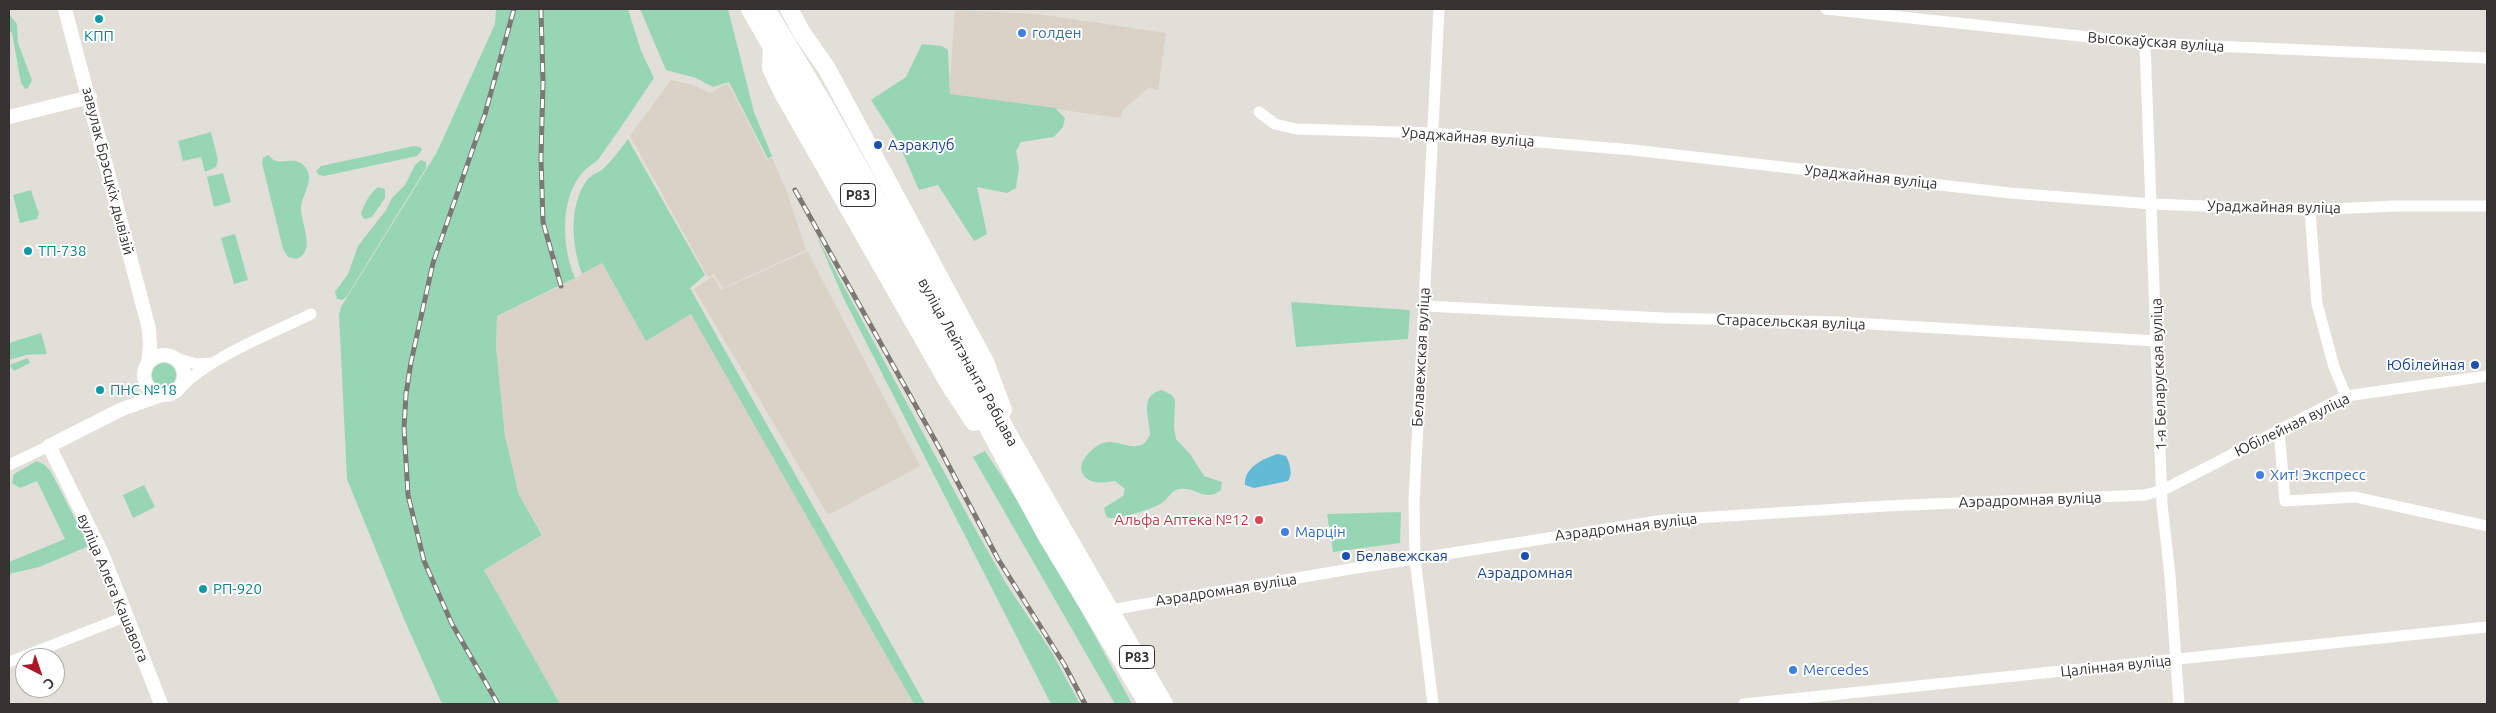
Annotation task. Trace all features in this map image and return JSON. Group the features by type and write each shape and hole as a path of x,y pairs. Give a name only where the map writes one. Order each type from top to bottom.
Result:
{"main road":[{"name":"вуліца Лейтэнанта Рабцава","path":"750,9 968,376"},
{"name":"вуліца Лейтэнанта Рабцава","path":"766,9 825,108 968,376"},
{"name":"вуліца Лейтэнанта Рабцава","path":"773,9 771,68 784,95 812,146 1012,442 1148,704"},
{"name":"вуліца Лейтэнанта Рабцава","path":"789,9 802,33 827,69 856,125 1009,469 1164,704"},
{"path":"784,95 798,104 811,104 822,98 829,90 827,69"},
{"path":"812,146 813,127 823,118 842,114 849,117 856,125"}],"street":[{"name":"завулак Брэсцкіх дывізій","path":"65,9 90,97 150,334 157,344 174,357 196,364 213,363"},
{"name":"Белавежская вуліца","path":"1433,704 1416,559 1415,480 1439,9"},
{"name":"Высокаўская вуліца","path":"1826,9 2145,43 2487,58"},
{"name":"1-я Беларуская вуліца","path":"2145,43 2163,490 2179,704"},
{"path":"9,117 90,97"},
{"name":"Ураджайная вуліца","path":"1259,112 1275,124 1296,129 1432,133 1643,152 2010,193 2152,204 2310,210 2395,206 2487,206"},
{"path":"2310,210 2317,304 2334,367 2346,396"},
{"name":"Старасельская вуліца","path":"1425,306 1625,316 1837,322 2157,341"},
{"name":"завулак Брэсцкіх дывізій","path":"181,387 191,377 213,363 311,314"},
{"name":"завулак Брэсцкіх дывізій","path":"122,409 137,394 146,368 150,334"},
{"path":"161,355 174,357 184,372 181,387 172,394 162,395 148,388 146,368 161,355"},
{"name":"Юбілейная вуліца","path":"2163,490 2346,396 2487,376"},
{"name":"завулак Брэсцкіх дывізій","path":"9,466 122,409 162,395"},
{"path":"2279,430 2285,502 2356,497 2487,526"},
{"name":"вуліца Алега Кашавога","path":"49,446 102,553 160,704"},
{"name":"Аэрадромная вуліца","path":"1101,611 1664,520 1886,506 2134,496 2163,490"},
{"path":"9,662 127,616"},
{"name":"Цалінная вуліца","path":"1744,704 1839,700 2177,660 2487,627"}],"shaded area":[{"path":"955,10 1038,14 1166,33 1158,91 1149,87 1122,111 1121,118 949,94"},
{"path":"671,80 693,85 710,93 728,83 767,160 772,158 786,189 806,250 723,288 714,274 708,277 630,136"},
{"path":"807,251 920,466 828,515 694,289 713,276 721,290"},
{"path":"602,263 646,341 691,313 914,704 560,704 484,570 543,535 519,495 505,435 496,347 497,316 561,286"}],"green space":[{"path":"496,9 628,9 641,51 654,78 600,157 583,172 575,183 566,209 565,238 575,278 497,316 496,347 505,436 519,495 542,535 484,570 560,704 442,704 404,619 347,479 339,315 341,307 437,152 495,24"},
{"path":"640,9 728,9 754,112 772,156 768,159 729,82 713,87 696,78 666,70"},
{"path":"9,14 17,24 18,43 32,80 28,88 25,89 21,83 12,33 9,31"},
{"path":"922,44 942,46 948,50 950,94 1055,108 1065,118 1063,127 1054,137 1021,142 1016,151 1019,168 1016,188 1007,193 977,187 987,234 974,241 938,185 919,190 898,142 871,100 906,77"},
{"path":"211,132 218,160 216,167 205,172 201,157 183,161 178,141"},
{"path":"628,139 705,275 690,288 925,704 914,704 691,314 646,341 602,263 582,274 574,239 574,214 581,190 587,180 604,168"},
{"path":"414,146 420,147 422,150 417,156 324,176 319,175 316,171 321,166"},
{"path":"268,155 276,161 299,162 303,164 308,173 309,178 301,209 307,244 306,250 296,259 288,257 283,249 262,163 263,158"},
{"path":"421,160 426,162 426,168 347,296 343,300 337,299 335,292 348,274 358,246 386,210 392,198 405,185 415,165"},
{"path":"223,173 231,202 214,207 207,177"},
{"path":"378,187 385,189 385,198 372,217 364,219 361,214 364,206"},
{"path":"31,190 39,214 37,219 20,223 13,195"},
{"path":"235,234 248,280 234,284 221,238"},
{"path":"816,235 969,518 1007,585 1051,651 1080,704 1051,704 844,299"},
{"path":"1291,302 1410,310 1408,339 1296,347"},
{"path":"41,333 47,354 26,355 9,360 9,343"},
{"path":"28,358 30,363 14,371 9,365"},
{"path":"164,363 172,367 176,375 172,383 164,387 156,383 152,375 156,367"},
{"path":"1162,390 1172,395 1175,400 1174,428 1176,439 1190,454 1204,476 1222,482 1221,490 1215,494 1205,495 1186,489 1177,490 1162,503 1151,508 1109,518 1106,516 1104,508 1123,496 1125,489 1115,481 1095,482 1087,479 1081,470 1082,463 1089,453 1104,443 1111,442 1130,446 1144,444 1150,435 1147,415 1148,402 1150,397"},
{"path":"985,451 1043,544 1132,704 1115,704 973,457"},
{"path":"37,461 45,465 51,472 89,546 39,567 9,574 9,562 65,539 37,481 20,488 12,483 14,474"},
{"path":"144,485 155,507 133,518 123,495"},
{"path":"1401,512 1400,543 1333,552 1327,514"}],"water":[{"path":"1278,454 1286,456 1289,462 1291,472 1288,481 1254,488 1245,485 1245,479 1251,469 1261,461"}],"railway":[{"path":"498,704 452,624 424,561 408,495 404,428 406,394 411,362 433,263 485,114 514,9"},
{"path":"541,9 543,222 561,286"},
{"path":"795,190 941,451 998,559 1064,664 1085,704"}],"place":[{"name":"КПП","path":"99,19"},
{"name":"голден","path":"1022,33"},
{"name":"Аэраклуб","path":"878,145"},
{"name":"ТП-738","path":"28,251"},
{"name":"Юбілейная","path":"2475,365"},
{"name":"ПНС №18","path":"100,390"},
{"name":"Хит! Экспресс","path":"2260,475"},
{"name":"Альфа Аптека №12","path":"1259,520"},
{"name":"Марцін","path":"1285,532"},
{"name":"Белавежская","path":"1346,556"},
{"name":"Аэрадромная","path":"1525,556"},
{"name":"РП-920","path":"203,589"},
{"name":"Mercedes","path":"1793,670"}]}
